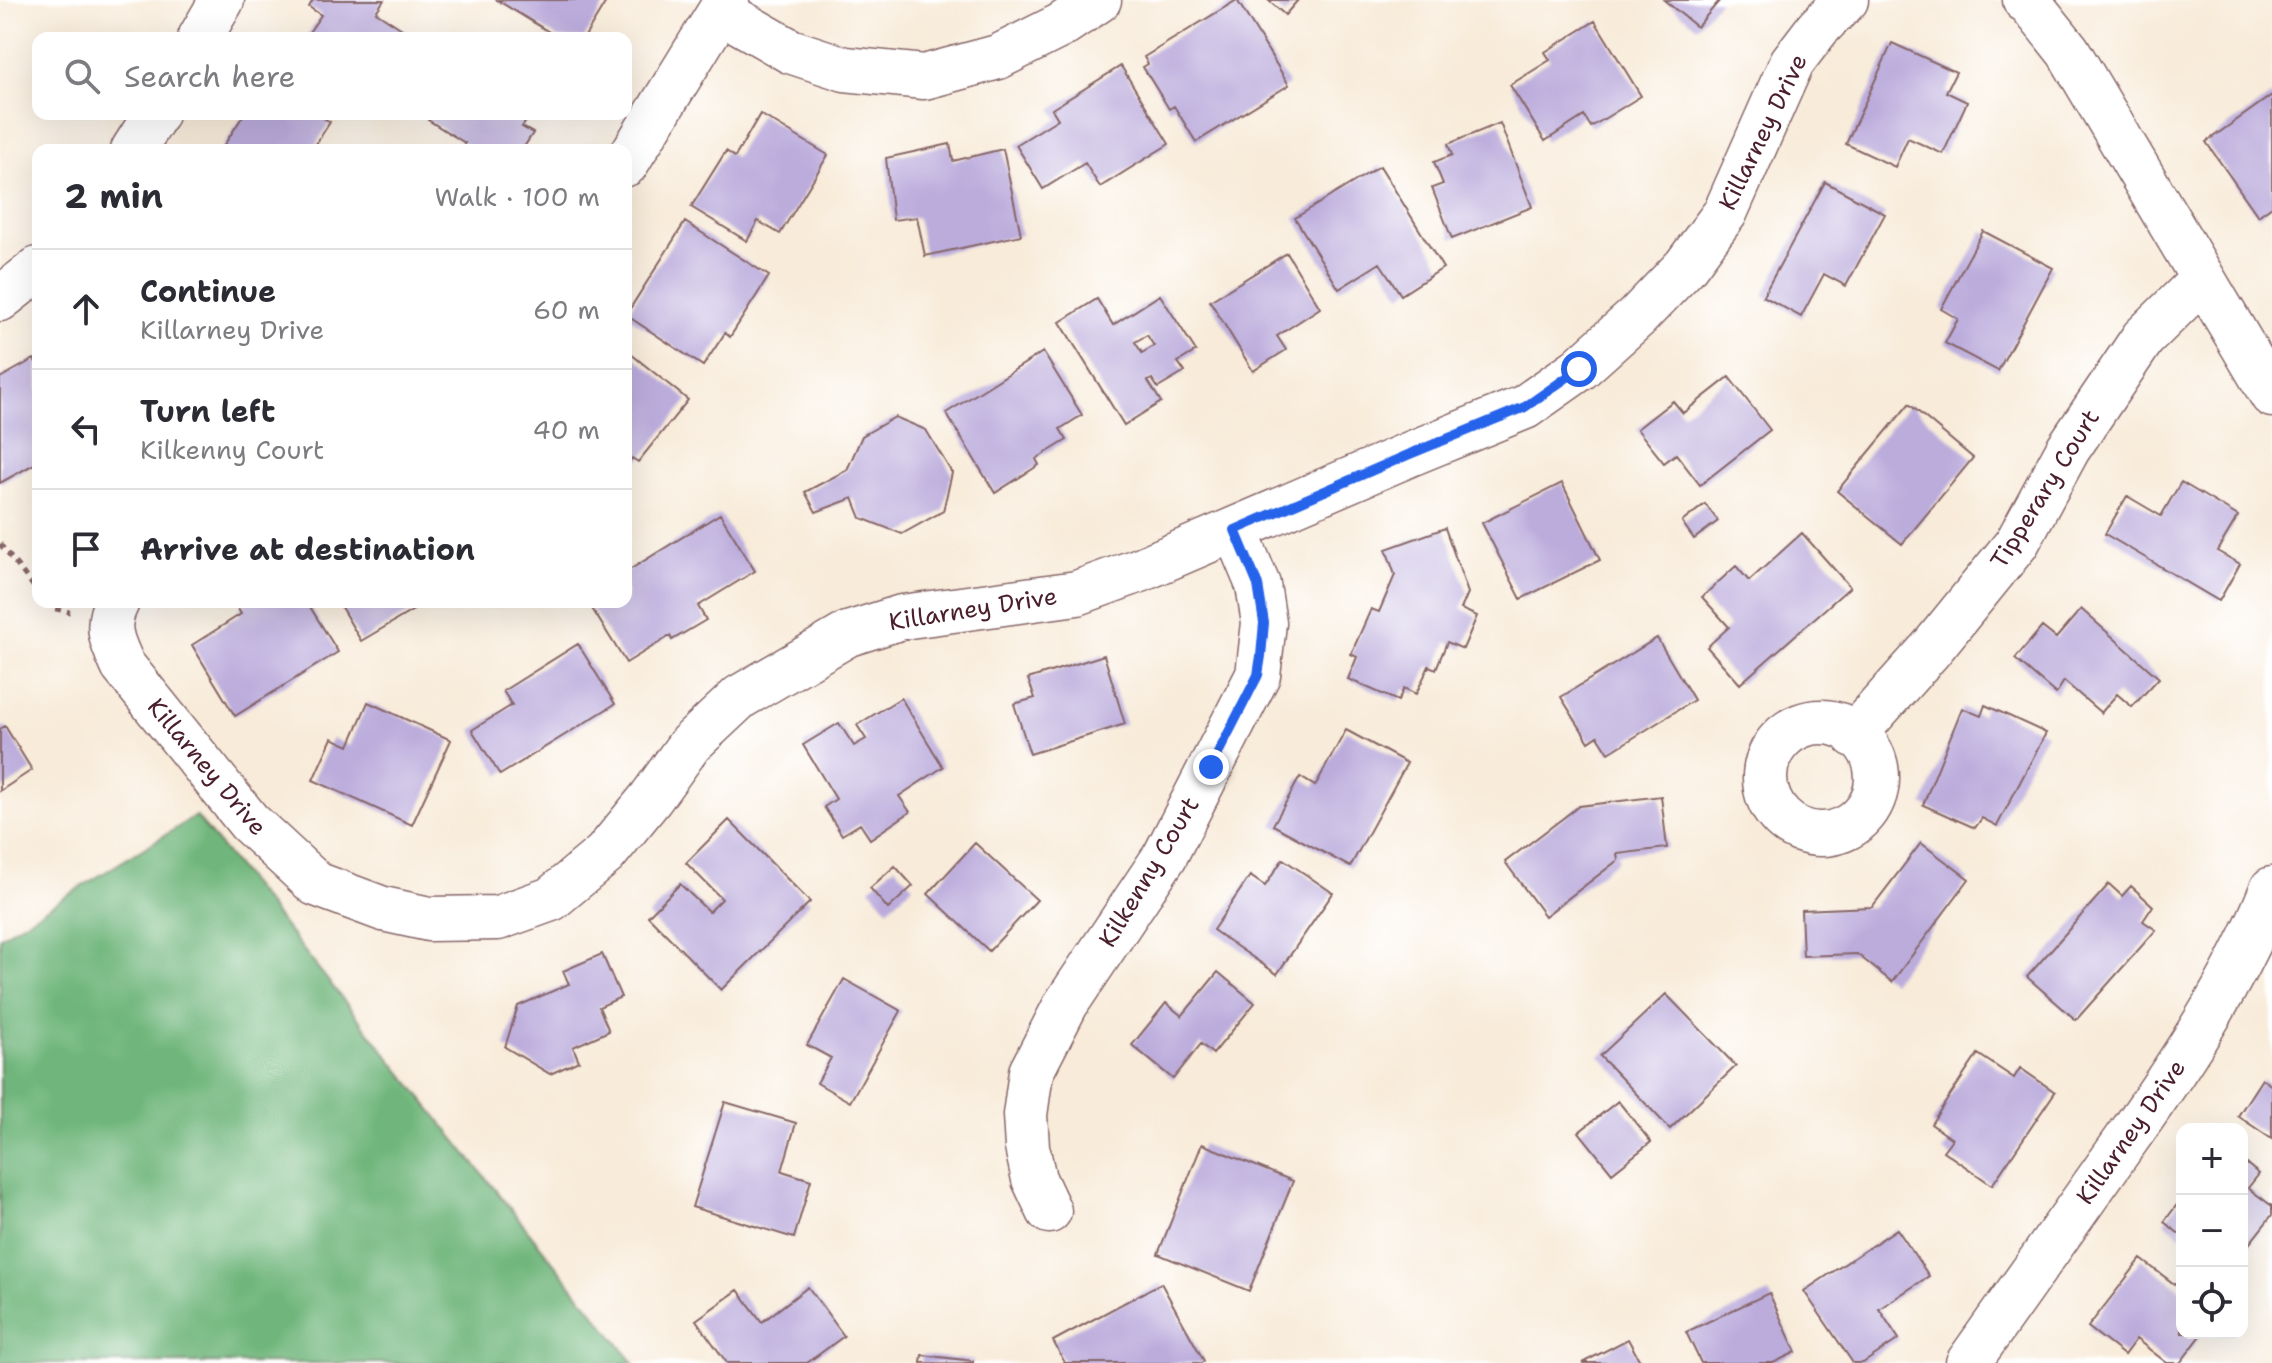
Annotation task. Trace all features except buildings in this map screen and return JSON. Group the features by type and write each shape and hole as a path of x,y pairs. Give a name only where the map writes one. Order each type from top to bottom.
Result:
{"street":[{"path":"203,32 222,0"},
{"path":"632,154 724,6 790,51 845,69 924,77 998,57 1060,26 1099,0"},
{"name":"Killarney Drive","path":"113,610 112,642 123,666 249,822 316,884 383,909 429,919 498,918 551,899 605,854 690,744 740,697 848,634 902,617 1077,593 1114,581 1525,407 1579,369 1637,317 1685,267 1725,213 1792,62 1818,28 1846,0"},
{"path":"2025,0 2062,41 2272,395"},
{"path":"137,144 152,120"},
{"path":"0,299 32,274"},
{"name":"Tipperary Court","path":"1854,735 1931,649 2017,543 2068,449 2143,338 2202,280"},
{"name":"Kilkenny Court","path":"1049,1211 1034,1179 1027,1147 1025,1115 1031,1072 1066,1004 1165,856 1258,675 1264,623 1258,585 1235,530"},
{"name":"Killarney Drive","path":"1968,1363 2186,1053 2232,978 2272,889"}],"path":[{"path":"0,544 32,584"}],"green space":[{"path":"196,816 634,1363 0,1363 0,937"}],"route":[{"path":"1211,767 1258,675 1261,656 1264,623 1258,585 1235,530 1525,407 1579,369"}]}
